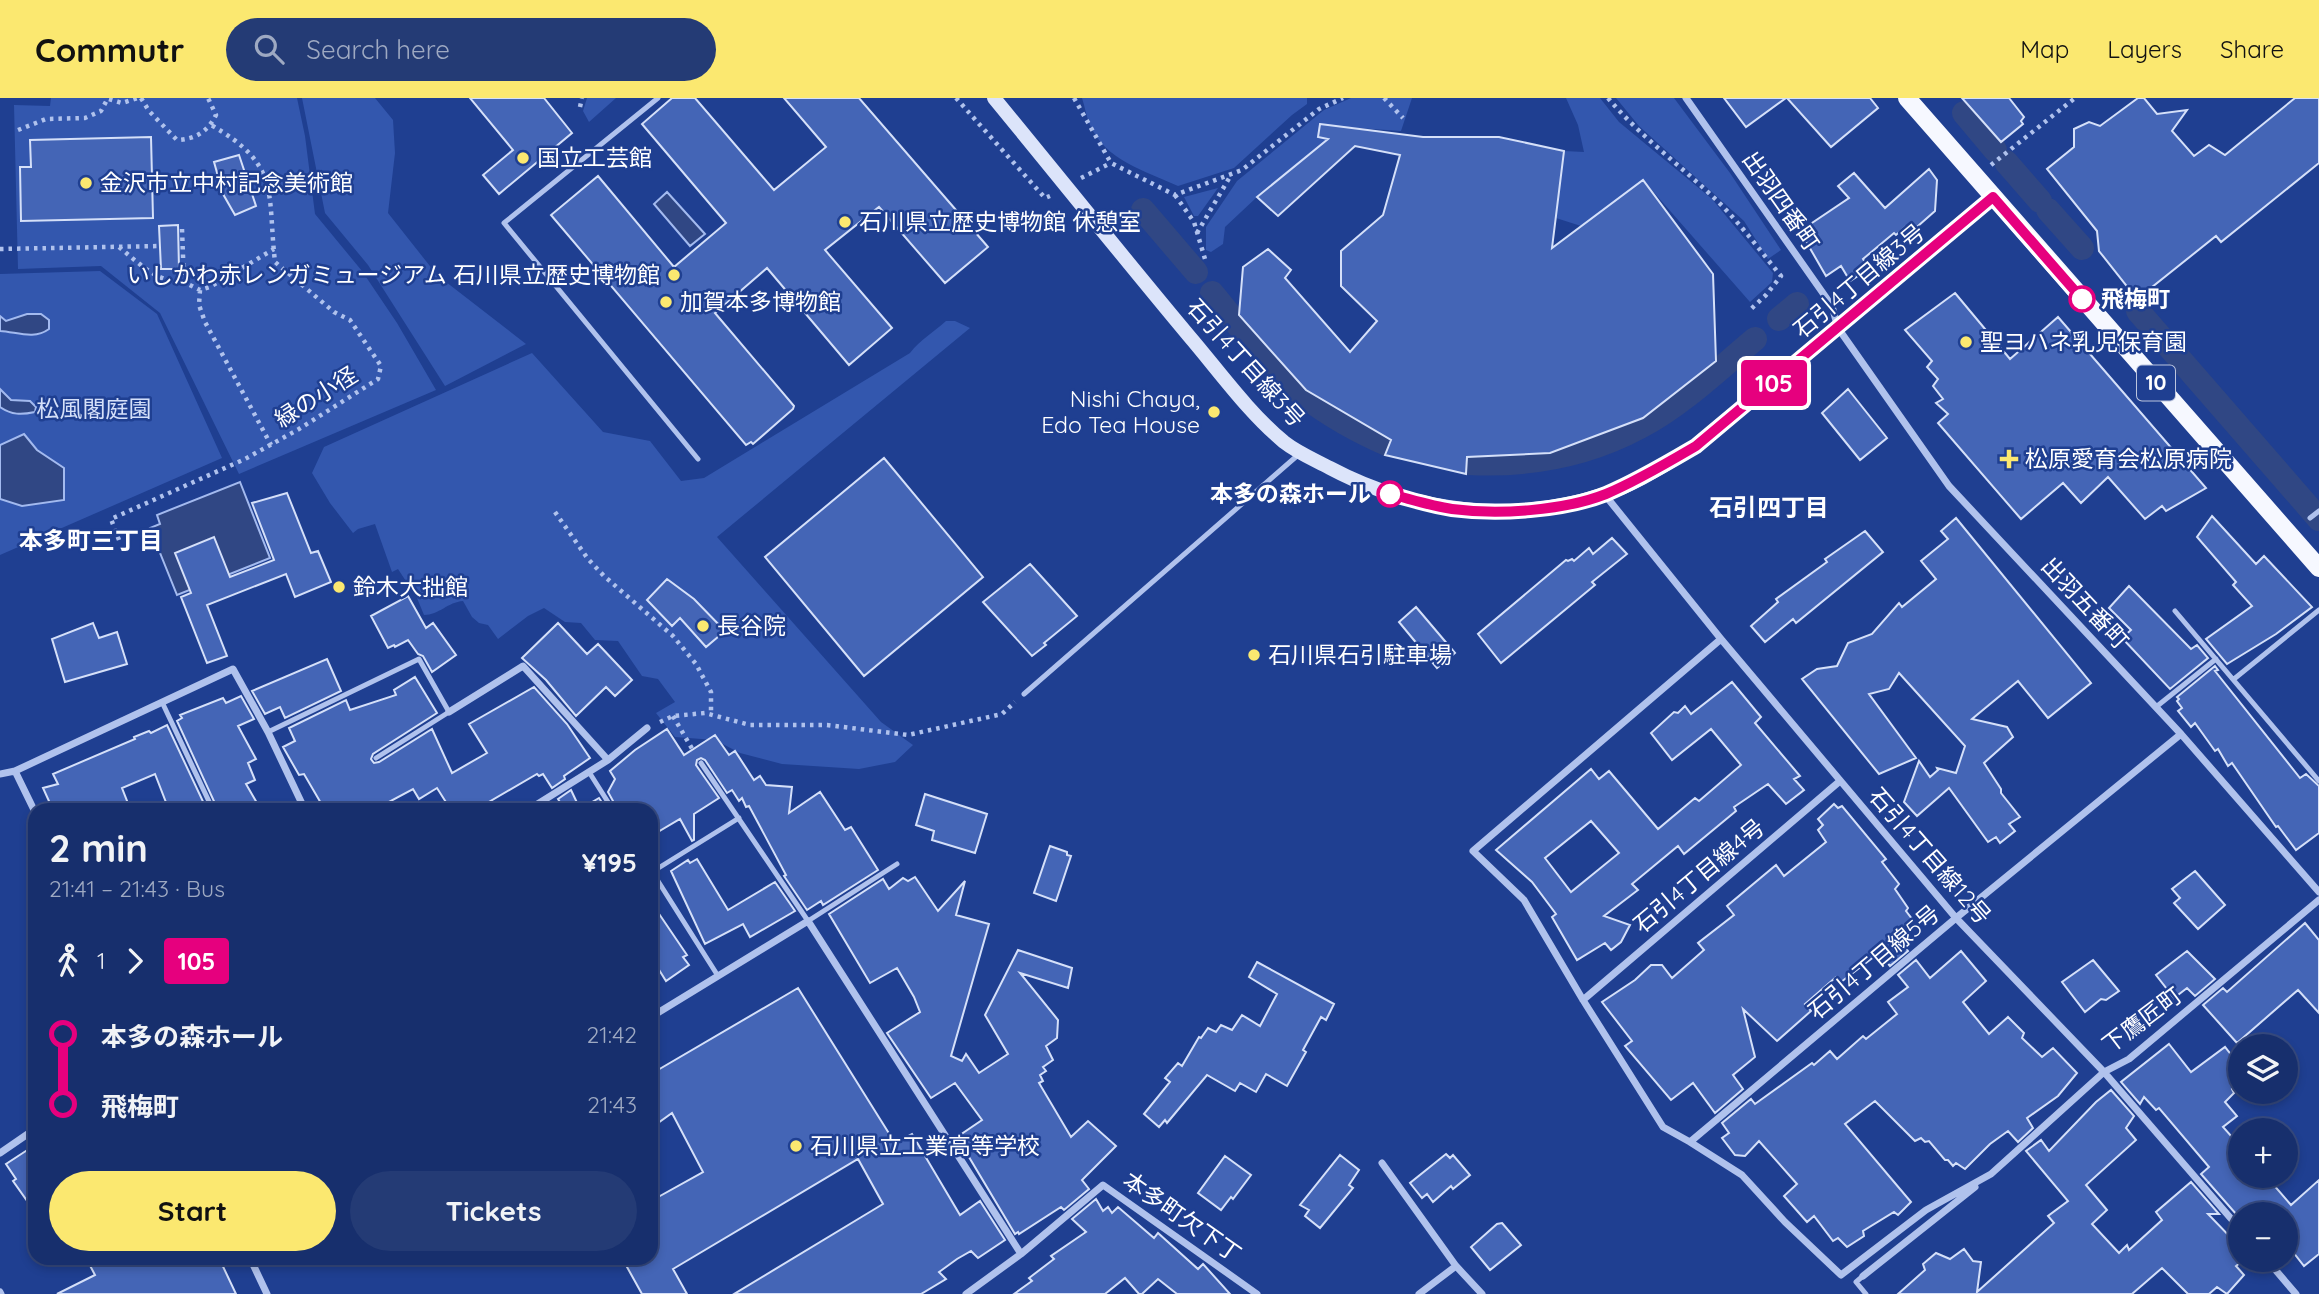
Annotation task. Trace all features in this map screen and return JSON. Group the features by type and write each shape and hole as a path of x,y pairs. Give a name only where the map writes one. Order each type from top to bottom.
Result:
{"main road":[{"name":"10","path":"1907,98 2319,568"}],"street":[{"name":"石引4丁目線3号","path":"994,98 1258,418 1301,453 1352,480 1390,494 1452,509 1536,509 1573,503 1605,495 1659,468 1696,446 1993,197"},
{"name":"出羽四番町","path":"1686,98 1832,306 1838,328"},
{"name":"出羽五番町","path":"1838,328 1949,486 2181,734 2319,892"},
{"name":"石引4丁目線12号","path":"1605,495 1721,639 1956,918 2104,1072 2228,1215"},
{"path":"1690,1142 1663,1128 1524,900 1473,850 1721,639"},
{"path":"449,712 523,666 608,760"},
{"path":"0,774 15,771 233,669 268,732 301,803"},
{"path":"539,803 608,760 647,728"},
{"name":"石引4丁目線5号","path":"1690,1142 1956,918 2181,734"},
{"path":"15,771 31,803"},
{"name":"石引4丁目線4号","path":"1583,1000 1840,782"},
{"name":"下鷹匠町","path":"1863,1276 1991,1174 2104,1072 2129,1059 2319,900"},
{"path":"658,1013 808,921 1021,1254 966,1294"},
{"path":"0,1153 28,1134"},
{"name":"下鷹匠町","path":"1690,1142 1742,1175 1786,1222 1842,1275 1926,1210 1991,1174"},
{"path":"1382,1163 1456,1266 1482,1294"},
{"name":"本多町欠下丁","path":"1021,1254 1103,1185 1258,1294"},
{"path":"253,1265 267,1294"},
{"path":"1419,1294 1456,1266"},
{"path":"2277,1272 2296,1294"}],"lane":[{"path":"658,98 504,223 698,459"},
{"path":"1024,694 1301,453"},
{"path":"2310,518 2319,511"},
{"path":"2234,680 2319,610"},
{"path":"2175,611 2319,781"},
{"path":"2156,707 2216,659"},
{"path":"268,732 419,660 449,712 376,758"},
{"path":"162,702 210,803"},
{"path":"701,763 808,921 897,864"},
{"path":"589,772 609,803"},
{"path":"658,867 739,818"},
{"path":"658,881 718,976"},
{"path":"1863,1276 1856,1282 1866,1294"}],"path":[{"path":"18,130 46,120 85,118 101,111 109,98 122,103 140,98 177,140 202,134 211,125 216,115 208,98"},
{"path":"580,107 582,98"},
{"path":"956,98 1045,198 1050,196"},
{"path":"1074,98 1111,163 1175,195 1194,222 1205,259"},
{"path":"1175,195 1242,170 1320,109 1343,98"},
{"path":"1384,98 1403,118"},
{"path":"1608,98 1624,117 1721,205 1781,276 1751,310"},
{"path":"1975,177 2075,98"},
{"name":"緑の小径","path":"119,540 111,520 271,445 377,379 381,366 350,320 334,312 275,262 268,185 253,156 234,138 211,125"},
{"path":"1066,186 1111,163"},
{"path":"1197,233 1231,174"},
{"path":"182,229 184,282"},
{"path":"118,246 156,276 167,281 184,282 200,290 210,287 274,249"},
{"path":"0,249 160,246"},
{"path":"200,290 199,306 205,322 271,445"},
{"path":"555,512 588,559 673,636 696,664 711,692 711,714"},
{"path":"647,728 673,716 705,713 750,726 827,725 908,735 1002,714 1024,694"},
{"path":"673,716 701,763"}],"green space":[{"path":"51,98 297,98 315,214 362,271 397,323 436,390 239,474 160,313 101,266 18,269 14,105 50,106"},
{"path":"302,98 375,98 393,120 395,153 388,213 437,275 526,344 445,386 368,265 325,213"},
{"path":"587,98 616,98 589,122 583,111"},
{"path":"1082,98 1307,98 1307,104 1234,168 1178,186 1127,163 1105,147 1090,125"},
{"path":"1351,98 1412,98 1401,131 1343,127 1257,197 1225,227 1223,244 1211,252 1206,250 1206,227 1237,181 1324,110"},
{"path":"1566,98 1600,98 1619,122 1712,199 1773,273 1772,282 1750,302 1643,180 1581,226 1556,218 1564,151 1584,152 1578,125"},
{"path":"1616,98 1674,98 1730,173 1781,250 1768,259 1744,221 1639,126"},
{"path":"1218,188 1198,216 1194,216 1184,197"},
{"name":"松風閣庭園","path":"100,271 157,314 222,458 0,555 0,274"},
{"path":"946,321 955,321 970,328 717,537 881,722 913,745 895,762 859,769 782,764 740,753 715,740 675,737 656,713 675,702 658,679 642,676 618,641 595,640 581,623 565,622 544,608 528,616 498,639 488,625 479,623 472,617 463,601 424,615 417,598 398,569 392,572 375,524 353,533 312,473 324,447 532,353 603,432 650,441 681,481 704,478 910,353"}],"shaded area":[{"path":"667,192 705,234 690,246 654,204"},
{"path":"27,314 41,314 49,320 49,329 31,335 0,331 0,316 6,321"},
{"path":"0,389 11,400 30,401 36,407 35,412 17,414 0,407"},
{"path":"24,434 37,450 64,468 64,500 22,506 0,499 0,445"},
{"path":"240,482 270,558 177,595 150,528 160,524 157,515"}],"building":[{"name":"国立工芸館","path":"470,98 544,98 572,133 499,194 483,175 513,150"},
{"name":"いしかわ赤レンガミュージアム 石川県立歴史博物館","path":"672,98 695,98 774,190 826,147 784,98 859,98 988,247 945,283 879,207 825,250 892,328 849,365 767,268 715,313 794,406 753,444 751,442 746,445 551,215 598,176 674,267 726,223 642,124"},
{"path":"1724,98 1786,98 1746,127"},
{"path":"1787,98 1870,98 1878,108 1831,147"},
{"path":"1962,98 2009,98 2024,117 2021,121 2023,124 2001,142"},
{"path":"2138,98 2144,98 2157,114 2187,110 2172,131 2194,156 2209,145 2225,155 2295,98 2319,98 2319,163 2221,242 2216,236 2137,299 2099,251 2097,231 2047,169 2074,147 2074,129 2089,122 2100,126"},
{"name":"本多の森ホール","path":"1320,124 1423,137 1499,137 1564,151 1552,248 1643,180 1713,274 1716,361 1643,418 1550,453 1467,457 1466,474 1385,455 1391,440 1306,390 1239,315 1243,267 1268,249 1291,270 1285,278 1350,352 1377,321 1341,286 1341,251 1383,215 1400,155 1355,146 1278,216 1257,197 1328,139 1318,137"},
{"name":"金沢市立中村記念美術館","path":"151,137 153,218 21,221 20,167 31,167 30,140"},
{"path":"239,155 256,206 235,215 223,194 214,162"},
{"path":"1929,169 1937,180 1935,211 1910,233 1905,227 1896,235 1894,233 1863,259 1869,269 1850,281 1841,266 1826,276 1800,231 1849,198 1838,186 1854,173 1885,208"},
{"path":"178,225 179,269 161,269 159,226"},
{"path":"1955,293 2010,359 2058,317 2206,488 2166,511 2162,506 2145,519 2108,477 2081,503 2063,483 2021,519 1938,423 1948,414 1936,403 1943,399 1933,386 1938,379 1927,367 1932,361 1905,330"},
{"path":"1848,389 1887,438 1860,460 1822,413"},
{"path":"884,458 983,577 864,676 765,557"},
{"name":"鈴木大拙館","path":"287,493 311,553 318,551 331,582 295,597 286,574 207,605 227,656 207,663 181,597 191,593 175,553 214,537 230,577 274,560 252,503"},
{"path":"2212,516 2256,564 2264,556 2312,607 2276,634 2227,664 2206,639 2252,606 2233,585 2236,582 2197,537"},
{"path":"1956,518 2091,683 2048,718 2018,681 1972,719 2007,727 2013,737 1984,763 2001,793 2020,817 2009,824 2015,831 2000,843 1996,837 1988,842 1949,788 1917,816 1904,802 1919,761 1930,777 1937,768 1956,773 1965,746 1899,673 1889,689 1869,694 1916,758 1879,774 1802,679 1817,669 1837,666 1848,643 1872,634 1899,603 1902,607 1936,579 1921,561 1948,539 1941,531"},
{"path":"1865,531 1883,552 1796,623 1793,619 1765,642 1751,626 1778,602 1776,599"},
{"path":"1612,538 1627,554 1592,582 1595,585 1501,663 1478,634 1566,560 1574,561 1589,548 1593,554"},
{"path":"1030,564 1077,616 1032,656 983,602"},
{"path":"667,579 694,599 725,631 706,647 680,618 672,626 647,600"},
{"path":"2129,586 2191,649 2197,645 2208,658 2170,689 2122,638 2131,630 2109,608"},
{"path":"408,596 426,628 433,623 456,655 432,672 423,656 418,654 408,640 388,648 371,616"},
{"path":"1416,607 1455,653 1437,668 1399,622"},
{"path":"93,623 99,638 117,632 127,664 65,682 52,639"},
{"path":"558,623 587,654 598,644 632,680 615,696 606,687 576,716 546,680 522,658"},
{"path":"327,659 341,691 285,718 280,707 265,714 252,691"},
{"path":"2215,666 2218,670 2215,671 2300,778 2306,774 2319,786 2319,833 2296,850 2278,826 2276,827 2232,763 2228,766 2218,749 2215,751 2195,723 2191,727 2178,711 2182,708 2177,697"},
{"path":"415,677 437,713 373,754 371,759 374,763 432,729 452,773 487,753 469,724 534,687 567,724 590,758 552,788 543,774 537,774 487,803 447,803 437,788 419,799 413,789 387,803 321,803 304,774 299,775 283,747 295,741 289,728 346,700 350,710 396,695 394,690"},
{"path":"1732,682 1761,717 1755,723 1800,776 1794,779 1804,790 1786,804 1768,784 1734,807 1736,811 1684,854 1678,846 1632,884 1638,890 1604,916 1630,925 1621,942 1611,950 1605,943 1577,960 1552,917 1556,914 1532,882 1496,850 1591,769 1599,779 1609,771 1658,829 1695,798 1699,801 1741,765 1711,729 1672,760 1651,733 1674,712 1678,713 1685,706 1691,714","holes":["1591,821 1619,853 1571,892 1545,858"]},
{"path":"241,696 254,719 238,726 256,759 248,763 255,780 246,784 257,803 215,803 177,721 182,718 180,715 223,698 226,703"},
{"path":"167,725 204,803 166,803 155,774 122,788 128,803 50,803 43,788 58,784 53,774 135,739 134,737 149,731 151,733"},
{"path":"667,729 684,755 715,735 729,755 735,751 754,780 760,776 766,785 792,787 789,813 820,792 845,830 851,827 878,870 823,905 821,901 807,910 784,876 786,875 749,806 746,807 742,798 739,801 732,790 727,793 705,760 697,760 696,765 719,798 694,814 692,841 680,819 658,832 658,803 614,803 608,792 615,779 610,771"},
{"path":"571,790 577,803 561,803 558,799"},
{"path":"925,794 987,814 975,853 932,840 934,831 916,825"},
{"path":"1834,804 1838,808 1842,806 1886,859 1882,862 1899,884 1895,889 1912,919 1896,934 1908,951 1890,966 1879,953 1841,982 1836,977 1805,1004 1811,1011 1777,1041 1743,1009 1755,1057 1733,1075 1743,1089 1715,1113 1693,1083 1671,1100 1625,1046 1632,1041 1602,1002 1635,980 1651,965 1662,965 1672,978 1704,950 1698,943 1734,915 1727,906 1776,865 1784,876 1826,842 1818,830 1823,825 1818,819"},
{"path":"1050,846 1071,856 1056,901 1034,893"},
{"path":"697,859 728,910 775,882 795,911 750,937 743,924 705,944 671,871 688,860 690,863"},
{"path":"2195,871 2225,905 2198,929 2174,903 2180,898 2172,889"},
{"path":"915,877 938,911 965,881 956,915 989,924 951,1056 962,1061 966,1054 979,1073 1008,1054 985,1015 1018,950 1072,968 1068,988 1020,973 1058,1020 1057,1038 1046,1046 1053,1060 1043,1067 1046,1071 1040,1075 1043,1081 1039,1083 1071,1137 1088,1121 1116,1146 1082,1180 1089,1189 1064,1210 1061,1207 1019,1234 1015,1234 957,1137 982,1120 955,1083 931,1098 887,1033 920,1012 897,968 870,983 829,914 883,879 889,889 903,878 908,881"},
{"path":"658,912 687,955 683,957 689,965 666,981 658,968"},
{"path":"2305,923 2319,940 2319,1013 2298,990 2247,1034 2229,1034 2203,1005 2223,988 2227,992"},
{"path":"1961,951 1986,981 1963,1002 1989,1034 2008,1017 2024,1033 2022,1038 2042,1057 2053,1048 2077,1073 2058,1096 2027,1118 2033,1128 2018,1142 2008,1131 1990,1144 1965,1169 1956,1163 1953,1166 1945,1160 1929,1141 1925,1142 1921,1138 1915,1141 1875,1101 1845,1124 1911,1202 1898,1215 1894,1212 1863,1231 1864,1236 1847,1247 1838,1238 1833,1241 1814,1216 1807,1222 1784,1196 1797,1184 1759,1141 1745,1156 1735,1155 1722,1138 1729,1133 1722,1123 1751,1099 1755,1104 1812,1063 1814,1065 1830,1051 1837,1059 1863,1036 1866,1039 1897,1014 1888,1002 1908,987 1898,975 1916,960 1930,978"},
{"path":"2187,951 2215,979 2195,996 2187,988 2174,998 2156,975"},
{"path":"2093,960 2119,991 2106,1000 2101,999 2085,1012 2062,982"},
{"path":"1257,962 1334,1004 1326,1020 1321,1017 1287,1086 1266,1074 1256,1092 1240,1083 1235,1091 1207,1075 1167,1123 1165,1120 1159,1127 1144,1114 1170,1082 1165,1078 1178,1063 1182,1066 1199,1037 1201,1038 1208,1028 1216,1032 1221,1025 1232,1030 1242,1015 1260,1026 1277,994 1249,977"},
{"path":"798,988 895,1143 912,1134 960,1215 980,1201 1005,1240 978,1258 971,1251 957,1259 939,1272 946,1279 921,1294 734,1294 883,1204 858,1159 673,1269 687,1294 642,1294 626,1265 658,1265 658,1197 703,1172 672,1113 658,1123 658,1070"},
{"path":"2169,1044 2191,1072 2225,1047 2228,1051 2228,1099 2225,1102 2237,1116 2228,1118 2228,1123 2223,1127 2228,1133 2228,1188 2276,1188 2288,1202 2228,1202 2228,1205 2201,1174 2209,1167 2159,1108 2156,1110 2144,1097 2140,1104 2121,1082"},
{"path":"2111,1090 2134,1116 2126,1128 2136,1140 2086,1185 2107,1210 2092,1224 2119,1253 2127,1245 2129,1250 2162,1220 2156,1212 2191,1182 2219,1214 2208,1214 2228,1235 2228,1272 2241,1272 2244,1275 2227,1294 2217,1287 2209,1294 2188,1294 2162,1268 2132,1294 1898,1294 1925,1270 1923,1264 1936,1253 1950,1259 1964,1249 1973,1261 1981,1262 1977,1292 2054,1223 2048,1216 2068,1201 2026,1151 2041,1140 2049,1151"},
{"path":"28,1150 28,1202 13,1181 16,1179 6,1164"},
{"path":"1446,1154 1450,1158 1453,1155 1470,1175 1453,1189 1451,1186 1433,1202 1427,1194 1422,1198 1410,1183"},
{"path":"1340,1155 1359,1170 1349,1185 1353,1188 1320,1228 1305,1216 1309,1210 1300,1205"},
{"path":"1225,1156 1251,1175 1221,1210 1198,1193"},
{"path":"2319,1180 2319,1254 2304,1266 2298,1258 2298,1202 2294,1202"},
{"path":"1096,1199 1103,1211 1108,1207 1112,1213 1118,1207 1154,1238 1158,1233 1198,1269 1203,1264 1230,1294 1177,1294 1158,1279 1139,1294 1125,1278 1105,1294 1014,1294 1032,1281 1029,1278 1054,1259 1051,1256 1086,1232 1072,1219"},
{"path":"1502,1223 1521,1245 1490,1270 1471,1247 1497,1224"},
{"path":"90,1265 222,1265 236,1294 57,1294 95,1275"}],"waterway":[{"path":"1964,113 1995,150"},
{"path":"2006,162 2040,201"},
{"path":"1143,210 1196,272"},
{"path":"2048,210 2082,248"},
{"path":"1212,293 1291,385 1345,423 1389,445"},
{"path":"1779,319 1797,304"},
{"path":"2138,311 2319,519"},
{"path":"1469,463 1535,461 1578,452 1620,437 1671,408 1755,339"}],"bus line":[{"name":"105","path":"1390,494 1452,509 1479,511 1536,509 1605,495 1696,446 1993,197 2082,299"}],"place":[{"name":"国立工芸館","path":"523,158"},
{"name":"金沢市立中村記念美術館","path":"86,183"},
{"name":"石川県立歴史博物館 休憩室","path":"845,222"},
{"name":"いしかわ赤レンガミュージアム 石川県立歴史博物館","path":"674,275"},
{"name":"飛梅町","path":"2082,299"},
{"name":"加賀本多博物館","path":"666,302"},
{"name":"聖ヨハネ乳児保育園","path":"1966,342"},
{"name":"Nishi Chaya, Edo Tea House","path":"1214,412"},
{"name":"松原愛育会松原病院","path":"2009,459"},
{"name":"本多の森ホール","path":"1390,494"},
{"name":"鈴木大拙館","path":"339,587"},
{"name":"長谷院","path":"703,626"},
{"name":"石川県石引駐車場","path":"1254,655"},
{"name":"石川県立工業高等学校","path":"796,1146"}],"district":[{"name":"石引四丁目","path":"1769,508"},
{"name":"本多町三丁目","path":"91,541"}]}
